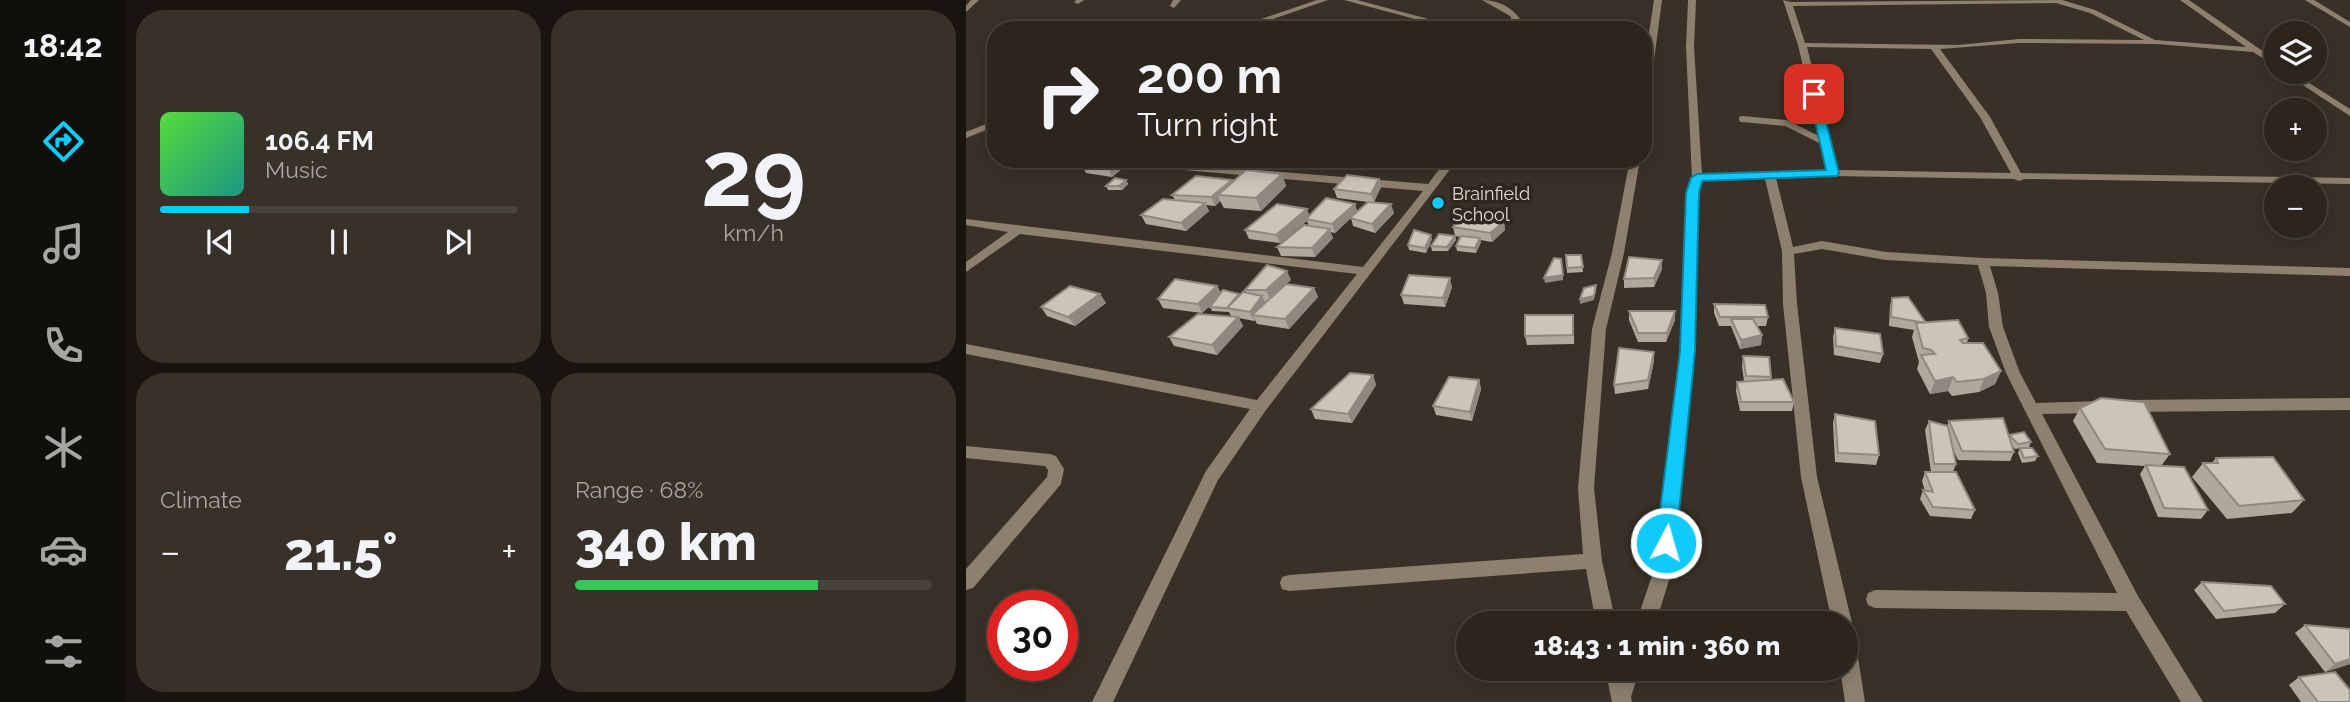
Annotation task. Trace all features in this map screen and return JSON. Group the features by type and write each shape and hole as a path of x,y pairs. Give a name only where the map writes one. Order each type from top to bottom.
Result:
{"street":[{"path":"966,10 975,0"},
{"path":"1260,21 1324,0"},
{"path":"1348,0 1431,21"},
{"path":"1486,0 1511,13 1519,21"},
{"path":"1652,42 1658,0"},
{"path":"1650,611 1663,570 1688,351 1692,193 1697,178 1690,47 1692,0"},
{"path":"2184,0 2264,56"},
{"path":"2309,0 2350,26"},
{"path":"1833,173 1802,45 1788,2 2056,1 2086,9 2157,43"},
{"path":"1802,45 1934,47 2018,41 2157,43 2255,50"},
{"path":"1934,47 1984,117 2019,178"},
{"path":"2305,84 2350,113"},
{"path":"966,135 987,127"},
{"path":"1196,168 1431,188"},
{"path":"1102,702 1212,476 1261,406 1446,168"},
{"path":"1603,611 1593,561 1586,488 1599,329 1618,253 1633,168"},
{"path":"1697,178 1833,173 2019,178 2350,181"},
{"path":"1770,176 1788,251 1790,304 1809,477 1839,611"},
{"path":"966,222 1367,271"},
{"path":"966,268 1018,230"},
{"path":"1788,251 1822,245 1886,256 1983,262 2350,272"},
{"path":"1983,262 1992,293 1996,327 2013,373 2131,602 2193,702"},
{"path":"966,349 1261,406"},
{"path":"2031,409 2350,404"},
{"path":"966,452 1050,460 1056,469 1055,479 966,582"},
{"path":"1289,583 1593,561"},
{"path":"1875,599 2131,602"},
{"path":"1618,681 1622,699"},
{"path":"1622,699 1627,681"},
{"path":"1852,681 1855,702"}],"lane":[{"path":"1742,119 1785,120 1826,143"}],"building":[{"path":"1246,170 1282,174 1256,198 1218,195"},
{"path":"1347,175 1379,179 1371,194 1334,189"},
{"path":"1196,176 1232,180 1211,197 1172,195"},
{"path":"1115,178 1126,180 1119,186 1106,186"},
{"path":"1326,198 1355,204 1332,224 1306,219"},
{"path":"1163,199 1205,203 1181,223 1141,215"},
{"path":"1368,202 1391,204 1372,224 1350,218"},
{"path":"1277,204 1307,209 1276,235 1245,230"},
{"path":"1463,213 1496,216 1489,222 1504,222 1490,233 1453,227"},
{"path":"1304,225 1330,229 1312,248 1277,247"},
{"path":"1414,230 1431,235 1425,248 1408,245"},
{"path":"1439,234 1455,236 1447,247 1431,246"},
{"path":"1461,236 1480,238 1475,248 1456,246"},
{"path":"1566,255 1581,255 1583,267 1567,268"},
{"path":"1629,257 1662,260 1654,278 1624,279"},
{"path":"1554,258 1561,259 1563,275 1544,278"},
{"path":"1267,265 1287,271 1266,290 1245,290"},
{"path":"1409,275 1450,278 1443,298 1401,295"},
{"path":"1175,279 1217,286 1198,304 1158,299"},
{"path":"1286,284 1314,288 1285,319 1252,315"},
{"path":"1596,285 1594,296 1580,299 1584,288"},
{"path":"1070,286 1100,294 1068,317 1041,307"},
{"path":"1223,290 1239,294 1227,308 1210,307"},
{"path":"1243,292 1262,296 1250,312 1227,308"},
{"path":"1908,297 1926,323 1891,317 1892,298"},
{"path":"1714,304 1765,305 1768,317 1720,317"},
{"path":"1629,311 1675,311 1667,333 1638,333"},
{"path":"1198,314 1238,317 1212,345 1169,337"},
{"path":"1525,315 1573,315 1573,335 1525,336"},
{"path":"1731,319 1753,319 1762,335 1741,340"},
{"path":"1958,320 1968,338 1960,340 1963,343 1983,343 2001,371 1984,379 1957,382 1953,377 1935,381 1921,355 1935,354 1923,348 1916,323"},
{"path":"1835,328 1880,334 1883,354 1836,346"},
{"path":"1619,348 1654,352 1648,380 1614,385"},
{"path":"1743,356 1769,357 1771,377 1746,376"},
{"path":"1350,373 1373,375 1348,414 1311,409"},
{"path":"1449,377 1479,380 1470,412 1433,406"},
{"path":"1783,379 1794,402 1741,402 1737,382"},
{"path":"2101,398 2144,402 2170,454 2105,449 2080,408"},
{"path":"1835,414 1875,421 1879,455 1838,453"},
{"path":"2003,418 2014,452 1962,451 1949,421"},
{"path":"1929,421 1948,426 1956,464 1934,464"},
{"path":"2024,432 2031,442 2018,444 2009,435"},
{"path":"2020,448 2032,448 2038,456 2024,458"},
{"path":"2273,457 2304,500 2239,506 2203,463 2218,463 2216,458"},
{"path":"2146,465 2184,467 2208,510 2164,508"},
{"path":"1925,472 1956,472 1975,510 1933,507 1923,490 1933,492"},
{"path":"2202,582 2271,586 2285,604 2224,611"},
{"path":"2305,625 2350,629 2350,659 2335,664"},
{"path":"2335,672 2350,690 2350,702 2318,702 2299,677"}],"place":[{"name":"Brainfield School","path":"1438,203"}],"route":[{"path":"1666,543 1688,351 1692,193 1697,178 1833,173 1814,94"}]}
